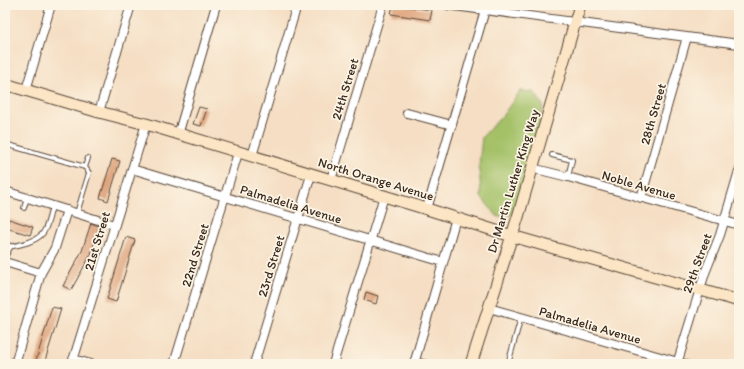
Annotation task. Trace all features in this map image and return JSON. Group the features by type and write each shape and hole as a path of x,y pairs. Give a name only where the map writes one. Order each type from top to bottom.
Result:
{"street":[{"path":"26,90 51,5"},
{"path":"98,112 131,5"},
{"path":"178,135 216,5"},
{"path":"252,156 297,5"},
{"name":"24th Street","path":"331,180 382,5"},
{"path":"447,5 739,44"},
{"name":"Dr Martin Luther King Way","path":"471,364 512,236 580,5"},
{"path":"427,209 485,10"},
{"name":"28th Street","path":"641,198 687,37"},
{"name":"North Orange Avenue","path":"5,84 98,112 146,124 512,236 739,301"},
{"path":"406,113 452,125"},
{"name":"21st Street","path":"72,361 146,124"},
{"name":"22nd Street","path":"174,364 238,153"},
{"name":"Noble Avenue","path":"532,168 739,226"},
{"name":"Palmadelia Avenue","path":"132,169 443,262"},
{"name":"29th Street","path":"679,363 699,290 720,235 739,171"},
{"name":"23rd Street","path":"254,364 312,175"},
{"path":"5,191 114,224"},
{"path":"333,364 384,196"},
{"path":"15,364 42,273 55,248 67,210"},
{"path":"414,362 456,218"},
{"path":"5,262 42,273"},
{"name":"Palmadelia Avenue","path":"489,308 679,363"},
{"path":"72,361 91,364"}],"lane":[{"path":"5,144 85,167 89,173 77,213"},
{"path":"552,155 572,160 568,177"},
{"path":"85,167 88,158"},
{"path":"24,208 28,198"},
{"path":"7,250 39,237 46,228 52,205"},
{"path":"508,364 521,317"},
{"path":"414,362 430,364"}],"green space":[{"path":"520,91 534,92 543,105 541,126 526,176 511,215 498,217 481,197 479,165 482,137 503,115"}],"building":[{"path":"393,5 432,10 430,20 391,14"},
{"path":"199,107 207,109 201,126 193,124"},
{"path":"112,159 120,161 108,201 100,198"},
{"path":"9,219 33,227 30,235 6,228"},
{"path":"91,223 99,226 91,254 71,290 63,286 82,251"},
{"path":"126,237 135,240 116,302 107,299"},
{"path":"366,292 378,296 376,304 364,300"},
{"path":"52,307 61,309 44,364 35,364"}]}
